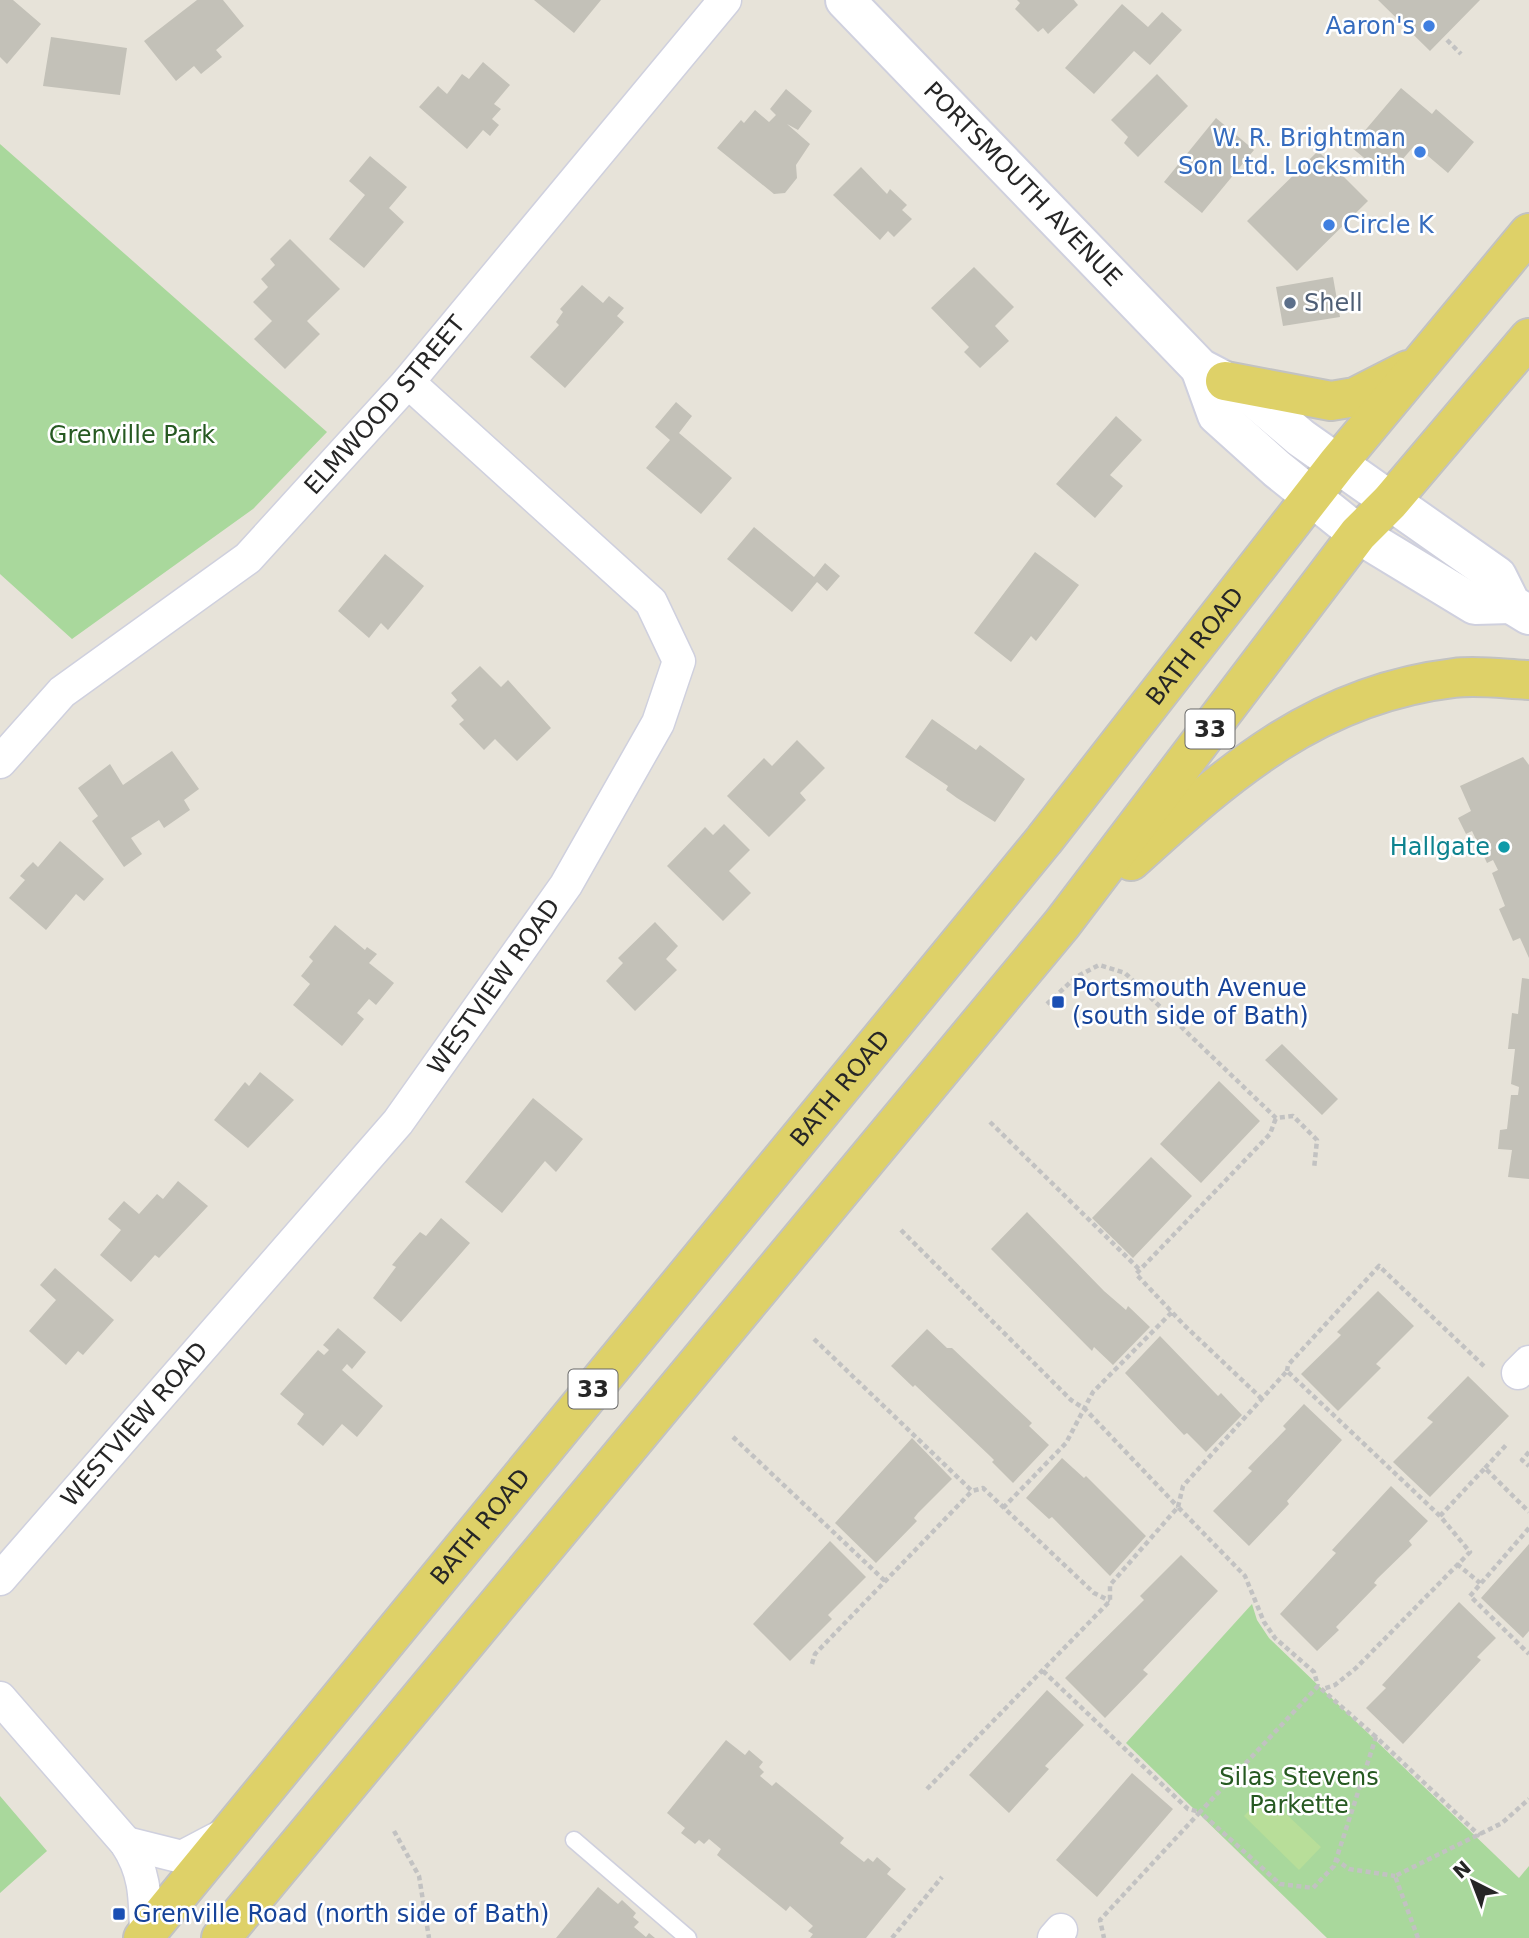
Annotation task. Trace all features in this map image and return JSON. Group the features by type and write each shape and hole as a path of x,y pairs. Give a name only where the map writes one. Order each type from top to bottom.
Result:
{"main road":[{"name":"PORTSMOUTH AVENUE","path":"845,0 1212,375 1248,393 1337,464 1497,576 1520,609"},
{"name":"BATH ROAD","path":"145,1936 1035,851 1337,464 1529,233"},
{"name":"33","path":"221,1938 1062,924 1358,534 1390,502 1529,338"},
{"path":"1212,375 1331,401 1355,397 1423,363"},
{"name":"PORTSMOUTH AVENUE","path":"1212,375 1217,415 1358,534 1475,605 1520,609"},
{"path":"1062,924 1212,787 1317,717 1384,690 1433,681 1457,677 1529,680"}],"street":[{"name":"ELMWOOD STREET","path":"0,762 62,692 248,558 408,382 725,0"},
{"name":"WESTVIEW ROAD","path":"0,1578 398,1122 566,885 658,723 679,661 651,602 408,382"},
{"path":"0,1698 126,1843 138,1861 145,1882 145,1936"},
{"path":"126,1843 182,1857 232,1830"}],"lane":[{"path":"574,1840 688,1938"}],"path":[{"path":"1447,40 1461,54"},
{"path":"1047,1004 1076,977 1099,965 1125,973 1276,1118"},
{"path":"1276,1118 1293,1116 1317,1140 1314,1169"},
{"path":"1262,1399 1136,1274 1270,1134 1276,1118"},
{"path":"990,1122 1140,1270"},
{"path":"901,1230 1071,1400 1085,1409 1245,1576 1264,1622 1275,1638 1314,1672 1320,1688 1480,1836"},
{"path":"927,1789 1110,1601 1110,1585 1178,1507 1183,1486 1379,1266 1512,1369"},
{"path":"1003,1508 1066,1443 1093,1392 1172,1312"},
{"path":"814,1339 972,1490"},
{"path":"1104,1938 1100,1920 1200,1812 1320,1688 1335,1685 1356,1668 1470,1552 1440,1516 1287,1371"},
{"path":"733,1437 885,1581"},
{"path":"1440,1516 1508,1443"},
{"path":"1529,1452 1522,1460 1529,1466"},
{"path":"1485,1468 1529,1512"},
{"path":"812,1664 815,1654 972,1490 983,1489 1094,1593 1110,1601"},
{"path":"1529,1528 1470,1596 1529,1654"},
{"path":"1457,1563 1480,1583"},
{"path":"1043,1671 1188,1809 1200,1812 1280,1884 1313,1888 1334,1866 1376,1737"},
{"path":"1335,1859 1349,1869 1395,1876 1480,1836 1502,1823 1529,1799"},
{"path":"394,1831 419,1876 429,1938"},
{"path":"1395,1876 1419,1938"},
{"path":"892,1938 942,1877"}],"green space":[{"name":"Grenville Park","path":"0,144 327,432 253,509 72,639 0,574"},
{"name":"Silas Stevens Parkette","path":"1252,1604 1257,1620 1269,1638 1519,1878 1529,1866 1529,1938 1327,1938 1126,1743"},
{"path":"1265,1794 1321,1847 1299,1870 1244,1816"},
{"path":"0,1796 47,1851 0,1893"}],"building":[{"path":"0,0 13,0 41,24 7,64 0,57"},
{"path":"197,0 223,0 244,26 216,50 222,57 201,74 194,66 176,81 144,41"},
{"path":"534,0 601,0 574,33"},
{"path":"1017,0 1074,0 1078,5 1048,34 1043,28 1038,32 1015,9 1020,3"},
{"name":"Aaron's","path":"1378,0 1480,0 1430,51"},
{"path":"1122,4 1148,27 1162,12 1182,30 1150,65 1134,51 1094,94 1065,68"},
{"path":"51,37 127,48 120,95 43,86"},
{"path":"483,62 510,85 494,104 501,109 492,119 499,125 490,136 483,130 467,149 419,107 438,86 447,94 462,74 469,79"},
{"path":"1157,74 1188,106 1138,157 1124,143 1128,137 1111,120"},
{"path":"1401,88 1432,114 1436,109 1474,142 1448,173 1415,145 1387,177 1351,147"},
{"path":"786,89 812,111 798,130 787,124 810,144 796,165 797,178 785,193 774,194 717,148 741,120 744,123 755,110 769,122 776,115 770,109"},
{"path":"1216,118 1254,150 1202,213 1164,182"},
{"path":"1318,151 1368,201 1297,271 1247,221"},
{"path":"370,156 407,187 389,208 404,222 364,268 329,239 365,195 349,181"},
{"path":"861,167 887,194 890,189 907,205 902,210 912,219 894,237 888,231 880,240 833,195"},
{"path":"290,239 340,289 307,321 320,334 285,369 254,339 272,321 253,302 268,287 261,279 275,265 270,259"},
{"path":"974,267 1014,307 995,326 1009,341 980,368 964,352 969,347 931,308"},
{"path":"1333,277 1340,317 1283,326 1276,287"},
{"path":"582,285 603,303 609,296 624,308 617,316 624,322 565,388 530,357 559,325 556,322 563,312 560,309"},
{"path":"676,402 692,416 679,433 732,478 701,514 646,468 670,440 655,427"},
{"path":"1116,416 1142,440 1110,475 1123,486 1095,518 1056,484"},
{"path":"754,527 814,577 825,563 840,576 827,591 817,582 792,612 727,559"},
{"path":"1035,552 1079,585 1036,641 1031,636 1011,662 974,633"},
{"path":"385,554 424,586 388,630 381,623 369,638 338,611"},
{"path":"480,666 501,687 508,680 551,728 517,761 495,739 484,750 459,724 464,720 451,706 457,700 451,693"},
{"path":"932,719 976,750 980,745 1025,779 995,822 957,798 946,790 948,786 905,757"},
{"path":"797,740 825,768 800,793 806,800 769,837 727,796 764,758 772,766"},
{"path":"172,751 199,789 184,800 190,810 164,828 159,820 131,838 142,854 124,867 92,821 98,816 78,788 110,764 123,785"},
{"name":"Hallgate","path":"1523,757 1529,765 1529,958 1520,938 1513,941 1499,909 1505,906 1492,873 1498,870 1493,860 1487,863 1472,831 1466,834 1458,818 1471,811 1460,786"},
{"path":"724,824 750,850 729,871 751,893 723,921 667,866 705,827 713,835"},
{"path":"60,841 104,879 84,901 76,894 46,930 9,898 25,880 20,876 27,868 33,862 38,867"},
{"path":"655,922 678,946 666,959 677,970 635,1011 606,981 623,963 618,958"},
{"path":"335,925 365,950 367,947 377,954 369,963 394,983 376,1005 369,999 357,1013 364,1019 342,1046 293,1005 310,984 301,976 313,961 309,957"},
{"path":"1522,978 1529,979 1529,1179 1508,1177 1512,1150 1498,1149 1500,1130 1507,1129 1511,1095 1518,1095 1519,1087 1511,1084 1515,1049 1508,1049 1512,1013 1518,1014"},
{"path":"1282,1044 1338,1099 1322,1115 1265,1060"},
{"path":"260,1072 294,1100 248,1148 214,1120 245,1082 249,1086"},
{"path":"1219,1081 1260,1121 1201,1183 1160,1144"},
{"path":"533,1098 583,1139 556,1172 545,1161 502,1213 465,1182"},
{"path":"1151,1157 1192,1196 1133,1258 1092,1218"},
{"path":"178,1181 208,1206 159,1258 155,1255 131,1282 100,1255 121,1230 108,1219 124,1201 139,1214 157,1194 163,1199"},
{"path":"1027,1212 1104,1291 1126,1310 1128,1306 1150,1327 1113,1365 1094,1347 1092,1351 991,1249"},
{"path":"441,1218 470,1243 401,1322 373,1298 396,1267 392,1265 412,1241 420,1232 426,1236"},
{"path":"55,1268 114,1320 83,1355 78,1351 66,1365 29,1331 56,1300 40,1285"},
{"path":"1378,1291 1414,1326 1376,1364 1381,1368 1338,1411 1301,1374 1341,1335 1337,1332"},
{"path":"338,1328 366,1352 352,1369 347,1364 342,1370 383,1406 357,1437 342,1424 323,1446 297,1424 304,1414 280,1394 318,1350 324,1355 329,1350 323,1345"},
{"path":"927,1329 947,1348 952,1348 1032,1423 1029,1426 1049,1445 1013,1483 992,1462 994,1460 990,1456 891,1366"},
{"path":"1160,1336 1218,1396 1221,1393 1242,1415 1206,1452 1187,1433 1184,1435 1125,1373"},
{"path":"1468,1376 1509,1416 1430,1497 1393,1462 1433,1422 1427,1418"},
{"path":"1304,1404 1342,1440 1287,1501 1289,1504 1249,1546 1213,1511 1252,1471 1248,1468 1286,1429 1283,1426"},
{"path":"912,1438 952,1479 918,1513 914,1518 917,1521 876,1563 835,1523"},
{"path":"1062,1458 1084,1478 1086,1476 1146,1536 1110,1576 1052,1517 1049,1519 1026,1498"},
{"path":"1391,1486 1428,1521 1409,1541 1412,1545 1377,1579 1374,1583 1377,1585 1336,1627 1339,1630 1317,1651 1280,1614 1336,1553 1332,1550"},
{"path":"830,1541 866,1577 828,1615 832,1619 790,1661 753,1624"},
{"path":"1529,1544 1529,1631 1523,1638 1481,1598"},
{"path":"1181,1555 1218,1591 1143,1670 1148,1674 1105,1718 1065,1678 1144,1600 1140,1596"},
{"path":"1459,1602 1496,1638 1477,1657 1481,1660 1403,1744 1366,1708 1386,1688 1382,1685"},
{"path":"1047,1690 1084,1725 1045,1766 1049,1769 1009,1813 969,1775"},
{"path":"726,1740 745,1755 749,1750 763,1762 759,1767 764,1772 760,1776 772,1786 776,1782 844,1838 840,1843 864,1862 868,1858 873,1862 877,1857 891,1869 887,1874 906,1889 866,1938 810,1938 813,1934 808,1931 813,1926 790,1906 786,1911 717,1855 721,1849 709,1839 704,1844 699,1840 695,1844 681,1833 685,1828 667,1813"},
{"path":"1132,1773 1173,1809 1097,1897 1056,1860"},
{"path":"598,1887 618,1904 622,1900 636,1913 633,1917 639,1922 634,1927 646,1937 649,1933 655,1938 556,1938"}],"place":[{"name":"Aaron's","path":"1429,26"},
{"name":"W. R. Brightman Son Ltd. Locksmith","path":"1420,152"},
{"name":"Circle K","path":"1329,225"},
{"name":"Shell","path":"1290,303"},
{"name":"Hallgate","path":"1504,847"},
{"name":"Portsmouth Avenue (south side of Bath)","path":"1058,1002"},
{"name":"Grenville Road (north side of Bath)","path":"119,1914"}]}
